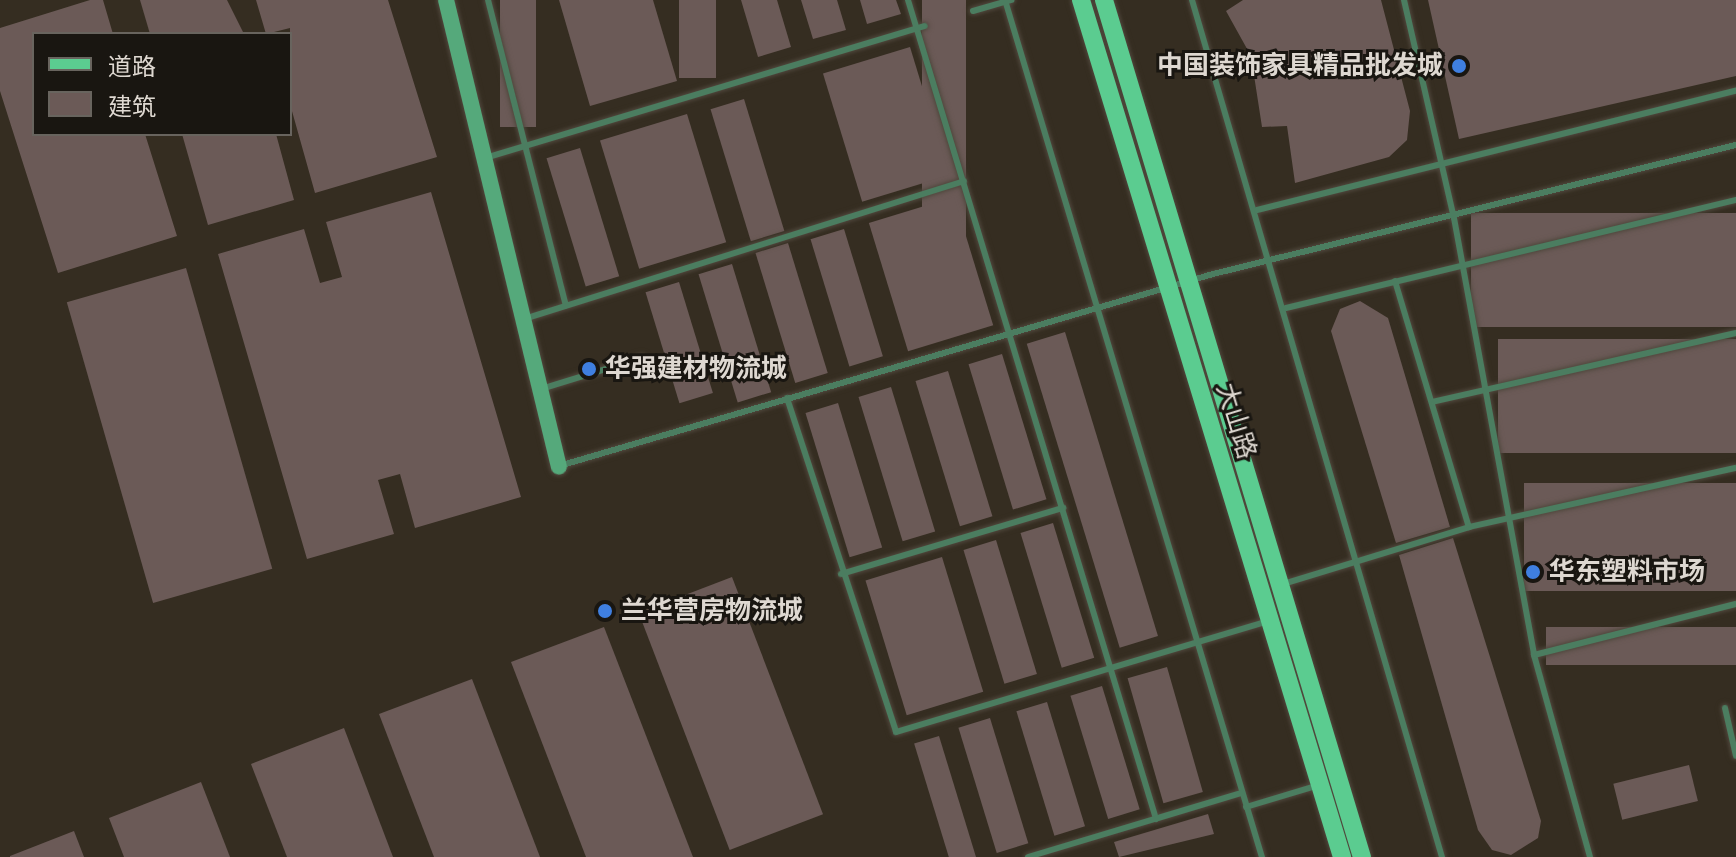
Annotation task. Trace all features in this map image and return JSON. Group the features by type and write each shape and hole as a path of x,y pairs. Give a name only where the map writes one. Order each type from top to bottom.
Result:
{"main road":[{"name":"大山路","path":"1081,0 1342,857"},
{"name":"大山路","path":"1104,0 1362,857"}],"street":[{"path":"446,0 559,466"}],"lane":[{"path":"488,0 566,305"},
{"path":"908,0 1156,819"},
{"path":"1192,0 1272,260 1442,857"},
{"path":"1404,0 1454,218 1534,655 1590,857"},
{"path":"973,11 1007,1 1262,857"},
{"path":"485,158 925,26"},
{"path":"1257,210 1736,91"},
{"path":"559,466 1097,306 1736,145"},
{"path":"524,319 964,181"},
{"path":"1286,308 1736,200"},
{"path":"1395,281 1469,527"},
{"path":"1432,402 1736,333"},
{"path":"541,389 642,358"},
{"path":"787,398 841,574 896,732 1268,621"},
{"path":"1281,584 1469,527 1736,468"},
{"path":"841,574 1063,508"},
{"path":"1534,655 1736,604"},
{"path":"1725,708 1736,756"},
{"path":"1246,807 1321,784"},
{"path":"1028,857 1242,793"}],"building":[{"path":"90,0 103,0 112,32 32,32 32,136 146,136 177,236 58,273 0,91 0,28"},
{"path":"140,0 227,0 243,32 149,32"},
{"path":"256,0 388,0 437,157 315,193 292,111 292,32 290,28 265,32"},
{"path":"500,0 536,0 536,127 500,127"},
{"path":"559,0 653,0 677,81 590,106"},
{"path":"679,0 716,0 716,78 679,78"},
{"path":"741,0 777,0 791,47 758,57"},
{"path":"801,0 837,0 846,30 813,39"},
{"path":"860,0 896,0 901,14 867,24"},
{"path":"922,0 966,0 966,328 922,328"},
{"path":"1243,0 1381,0 1410,111 1407,140 1389,157 1295,183 1287,126 1262,127 1251,56 1226,11"},
{"path":"1428,0 1736,0 1736,76 1459,139"},
{"path":"910,47 949,175 862,202 823,74"},
{"path":"744,99 784,231 751,241 711,109"},
{"path":"687,114 726,242 639,269 600,141"},
{"path":"183,136 277,136 294,200 208,225"},
{"path":"580,148 619,276 586,286 547,158"},
{"path":"431,192 521,497 415,528 400,474 378,480 394,534 307,559 218,254 304,229 320,283 342,277 326,222"},
{"path":"954,197 993,325 908,351 869,223"},
{"path":"1471,213 1736,213 1736,327 1471,327"},
{"path":"844,229 883,356 849,366 811,239"},
{"path":"788,243 828,373 795,383 755,253"},
{"path":"732,264 771,392 738,402 699,274"},
{"path":"186,268 272,569 153,603 67,302"},
{"path":"679,282 713,393 679,403 646,292"},
{"path":"1360,301 1388,318 1450,527 1396,543 1331,331 1340,309"},
{"path":"1065,332 1158,636 1120,648 1027,344"},
{"path":"1498,339 1736,339 1736,453 1498,453"},
{"path":"1002,354 1046,499 1013,510 969,364"},
{"path":"948,371 992,516 960,526 915,381"},
{"path":"891,387 935,531 903,541 858,397"},
{"path":"838,403 882,547 850,557 805,413"},
{"path":"1524,483 1736,483 1736,591 1524,591"},
{"path":"1053,523 1094,658 1062,668 1020,533"},
{"path":"1453,538 1541,821 1538,838 1511,855 1492,850 1478,830 1399,555"},
{"path":"996,540 1037,674 1004,684 963,550"},
{"path":"942,557 983,692 907,715 865,580"},
{"path":"732,577 823,814 730,850 639,613"},
{"path":"604,627 693,857 586,857 511,662"},
{"path":"1546,627 1736,627 1736,665 1546,665"},
{"path":"1167,667 1203,792 1163,803 1128,678"},
{"path":"472,679 540,857 434,857 379,714"},
{"path":"1102,686 1140,809 1108,819 1070,696"},
{"path":"1047,702 1085,826 1054,836 1016,711"},
{"path":"990,718 1028,843 997,853 958,728"},
{"path":"344,728 393,857 287,857 251,764"},
{"path":"939,736 976,857 949,857 914,744"},
{"path":"1689,765 1698,801 1622,820 1613,784"},
{"path":"201,782 230,857 124,857 109,818"},
{"path":"1208,814 1214,834 1119,857 1114,842"},
{"path":"74,831 84,857 10,857 10,856"}],"place":[{"name":"中国装饰家具精品批发城","path":"1459,66"},
{"name":"华强建材物流城","path":"589,369"},
{"name":"华东塑料市场","path":"1533,572"},
{"name":"兰华营房物流城","path":"605,611"}]}
